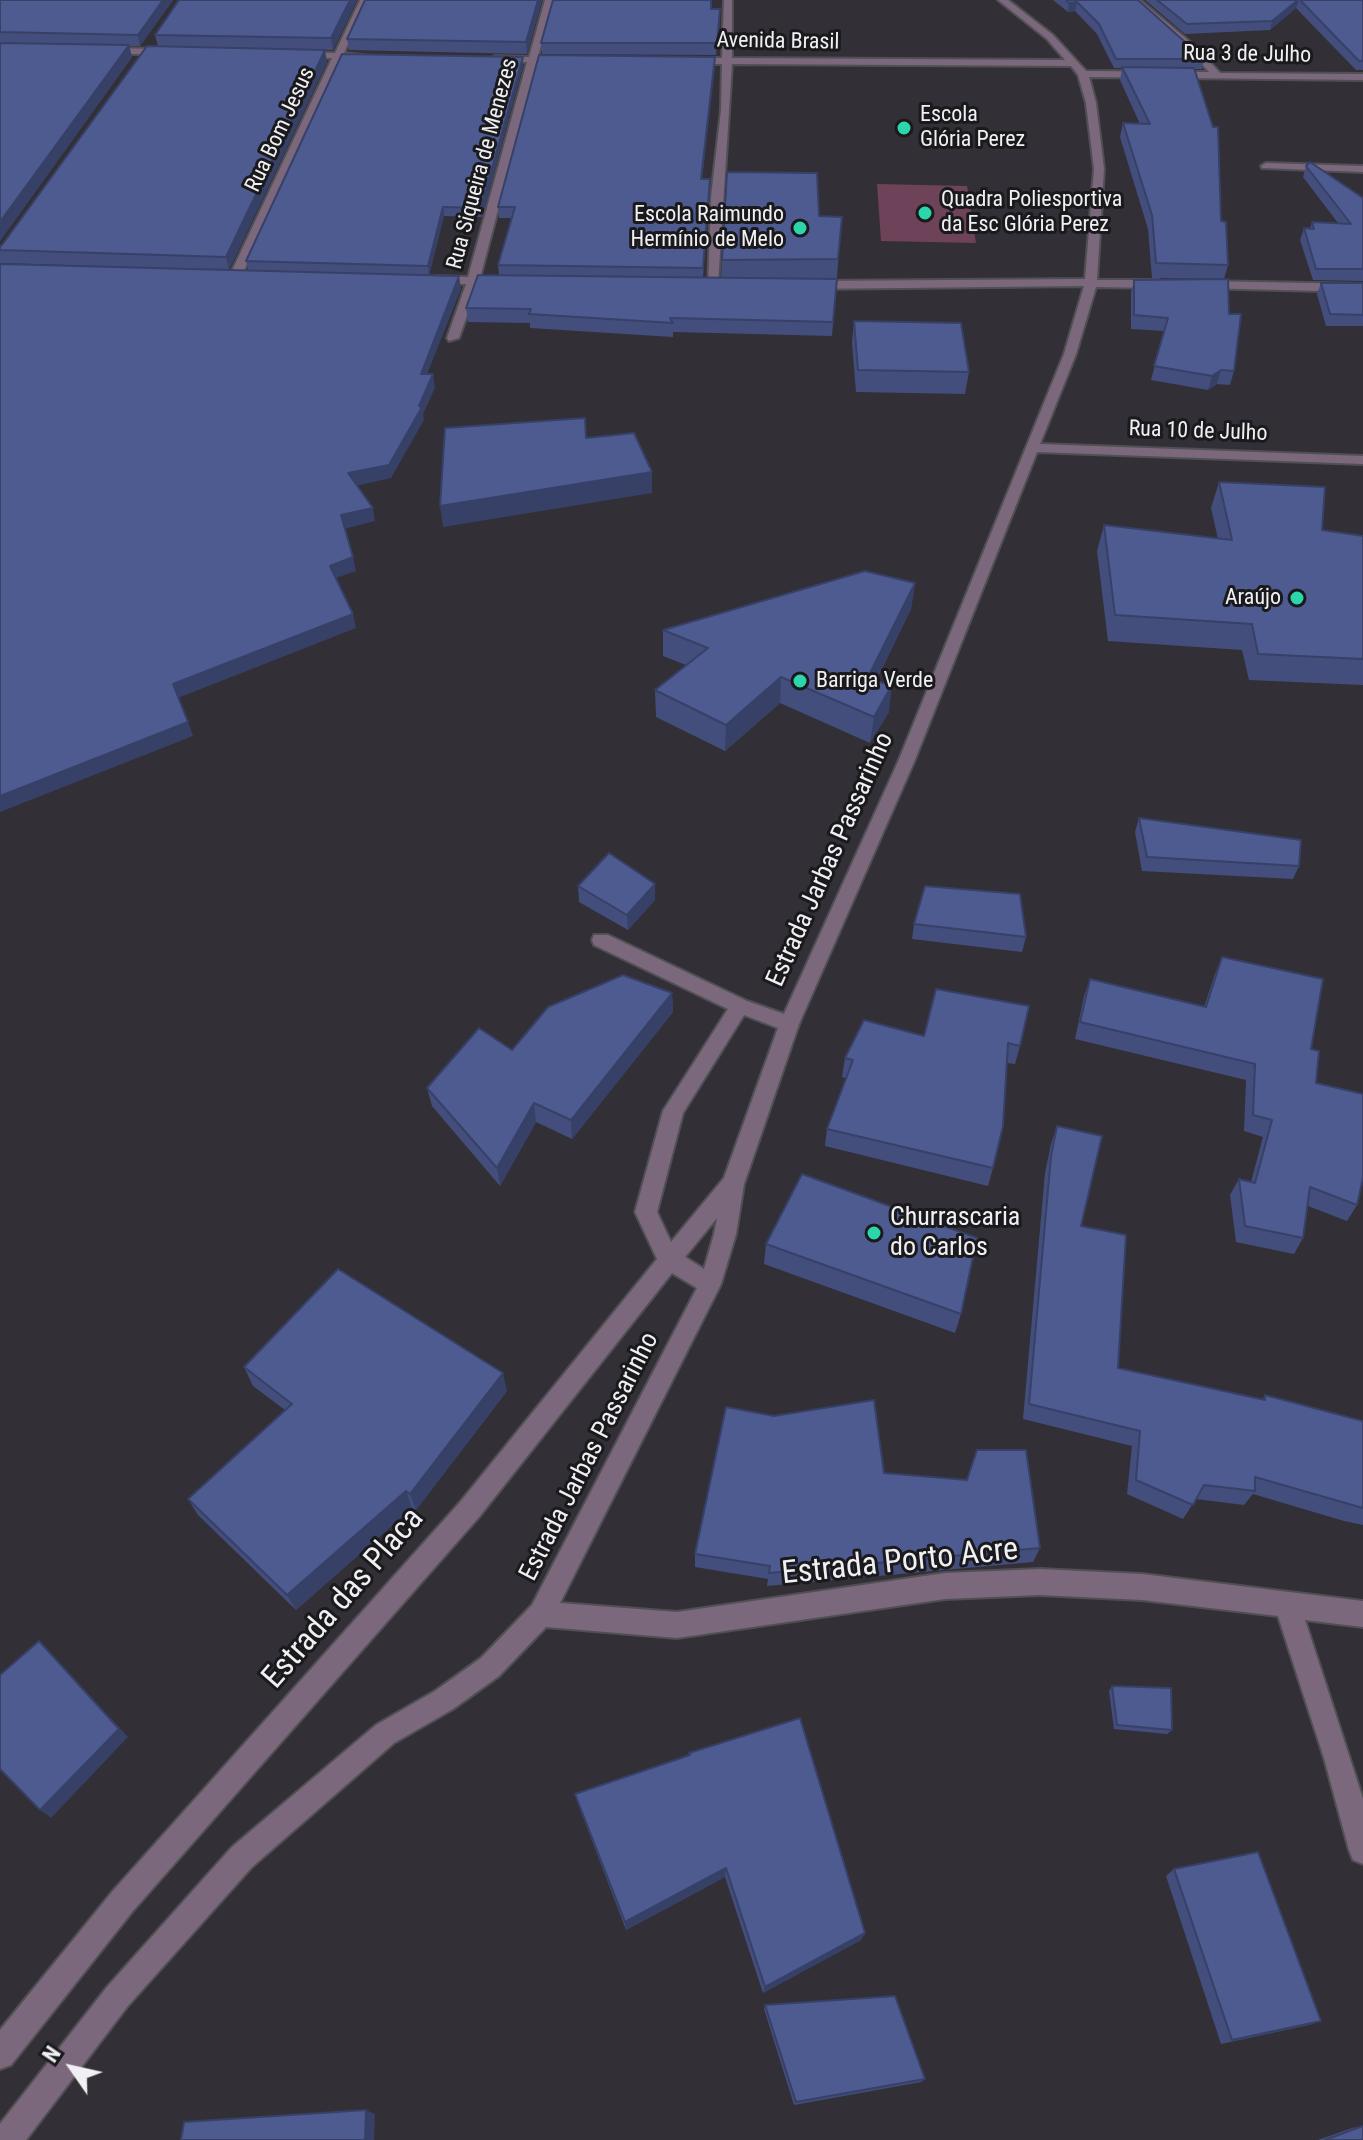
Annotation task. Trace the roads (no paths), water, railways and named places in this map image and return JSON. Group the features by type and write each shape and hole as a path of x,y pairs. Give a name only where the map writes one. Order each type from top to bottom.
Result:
{"street":[{"name":"Rua Bom Jesus","path":"235,277 364,0"},
{"name":"Rua Siqueira de Menezes","path":"453,338 473,281 549,0"},
{"path":"712,285 716,197 726,110 728,0"},
{"path":"1002,0 1050,37 1079,68"},
{"path":"1135,0 1193,49 1216,74"},
{"path":"135,64 152,42"},
{"path":"87,50 174,52"},
{"path":"293,55 385,57"},
{"path":"478,59 576,60"},
{"name":"Avenida Brasil","path":"680,61 1079,68"},
{"name":"Rua 3 de Julho","path":"1079,68 1359,76"},
{"name":"Estrada Jarbas Passarinho","path":"541,1614 710,1284 725,1234 733,1184 789,1024 906,762 1070,354 1091,283 1099,169 1091,103 1079,68"},
{"path":"1359,76 1363,86"},
{"path":"1266,166 1363,169"},
{"path":"219,277 249,277"},
{"path":"428,280 517,283"},
{"path":"796,286 1166,284"},
{"path":"697,285 726,285"},
{"path":"1182,285 1363,288"},
{"name":"Rua 10 de Julho","path":"1032,448 1363,460"},
{"path":"601,940 740,1006 789,1024"},
{"path":"710,1284 668,1259 646,1212 673,1111 740,1006"},
{"name":"Estrada das Placa","path":"0,2054 122,1902 470,1509 668,1259 733,1184"},
{"name":"Estrada Porto Acre","path":"541,1614 677,1625 945,1586 1040,1582 1142,1587 1363,1614"},
{"path":"1287,1604 1338,1758 1363,1850"},
{"path":"7,2140 117,1997 242,1857 385,1734 444,1700 490,1667 541,1614"}],"place":[{"name":"Escola Glória Perez","path":"904,128"},
{"name":"Quadra Poliesportiva da Esc Glória Perez","path":"925,213"},
{"name":"Escola Raimundo Hermínio de Melo","path":"800,228"},
{"name":"Araújo","path":"1297,598"},
{"name":"Barriga Verde","path":"800,681"},
{"name":"Churrascaria do Carlos","path":"874,1233"}]}
